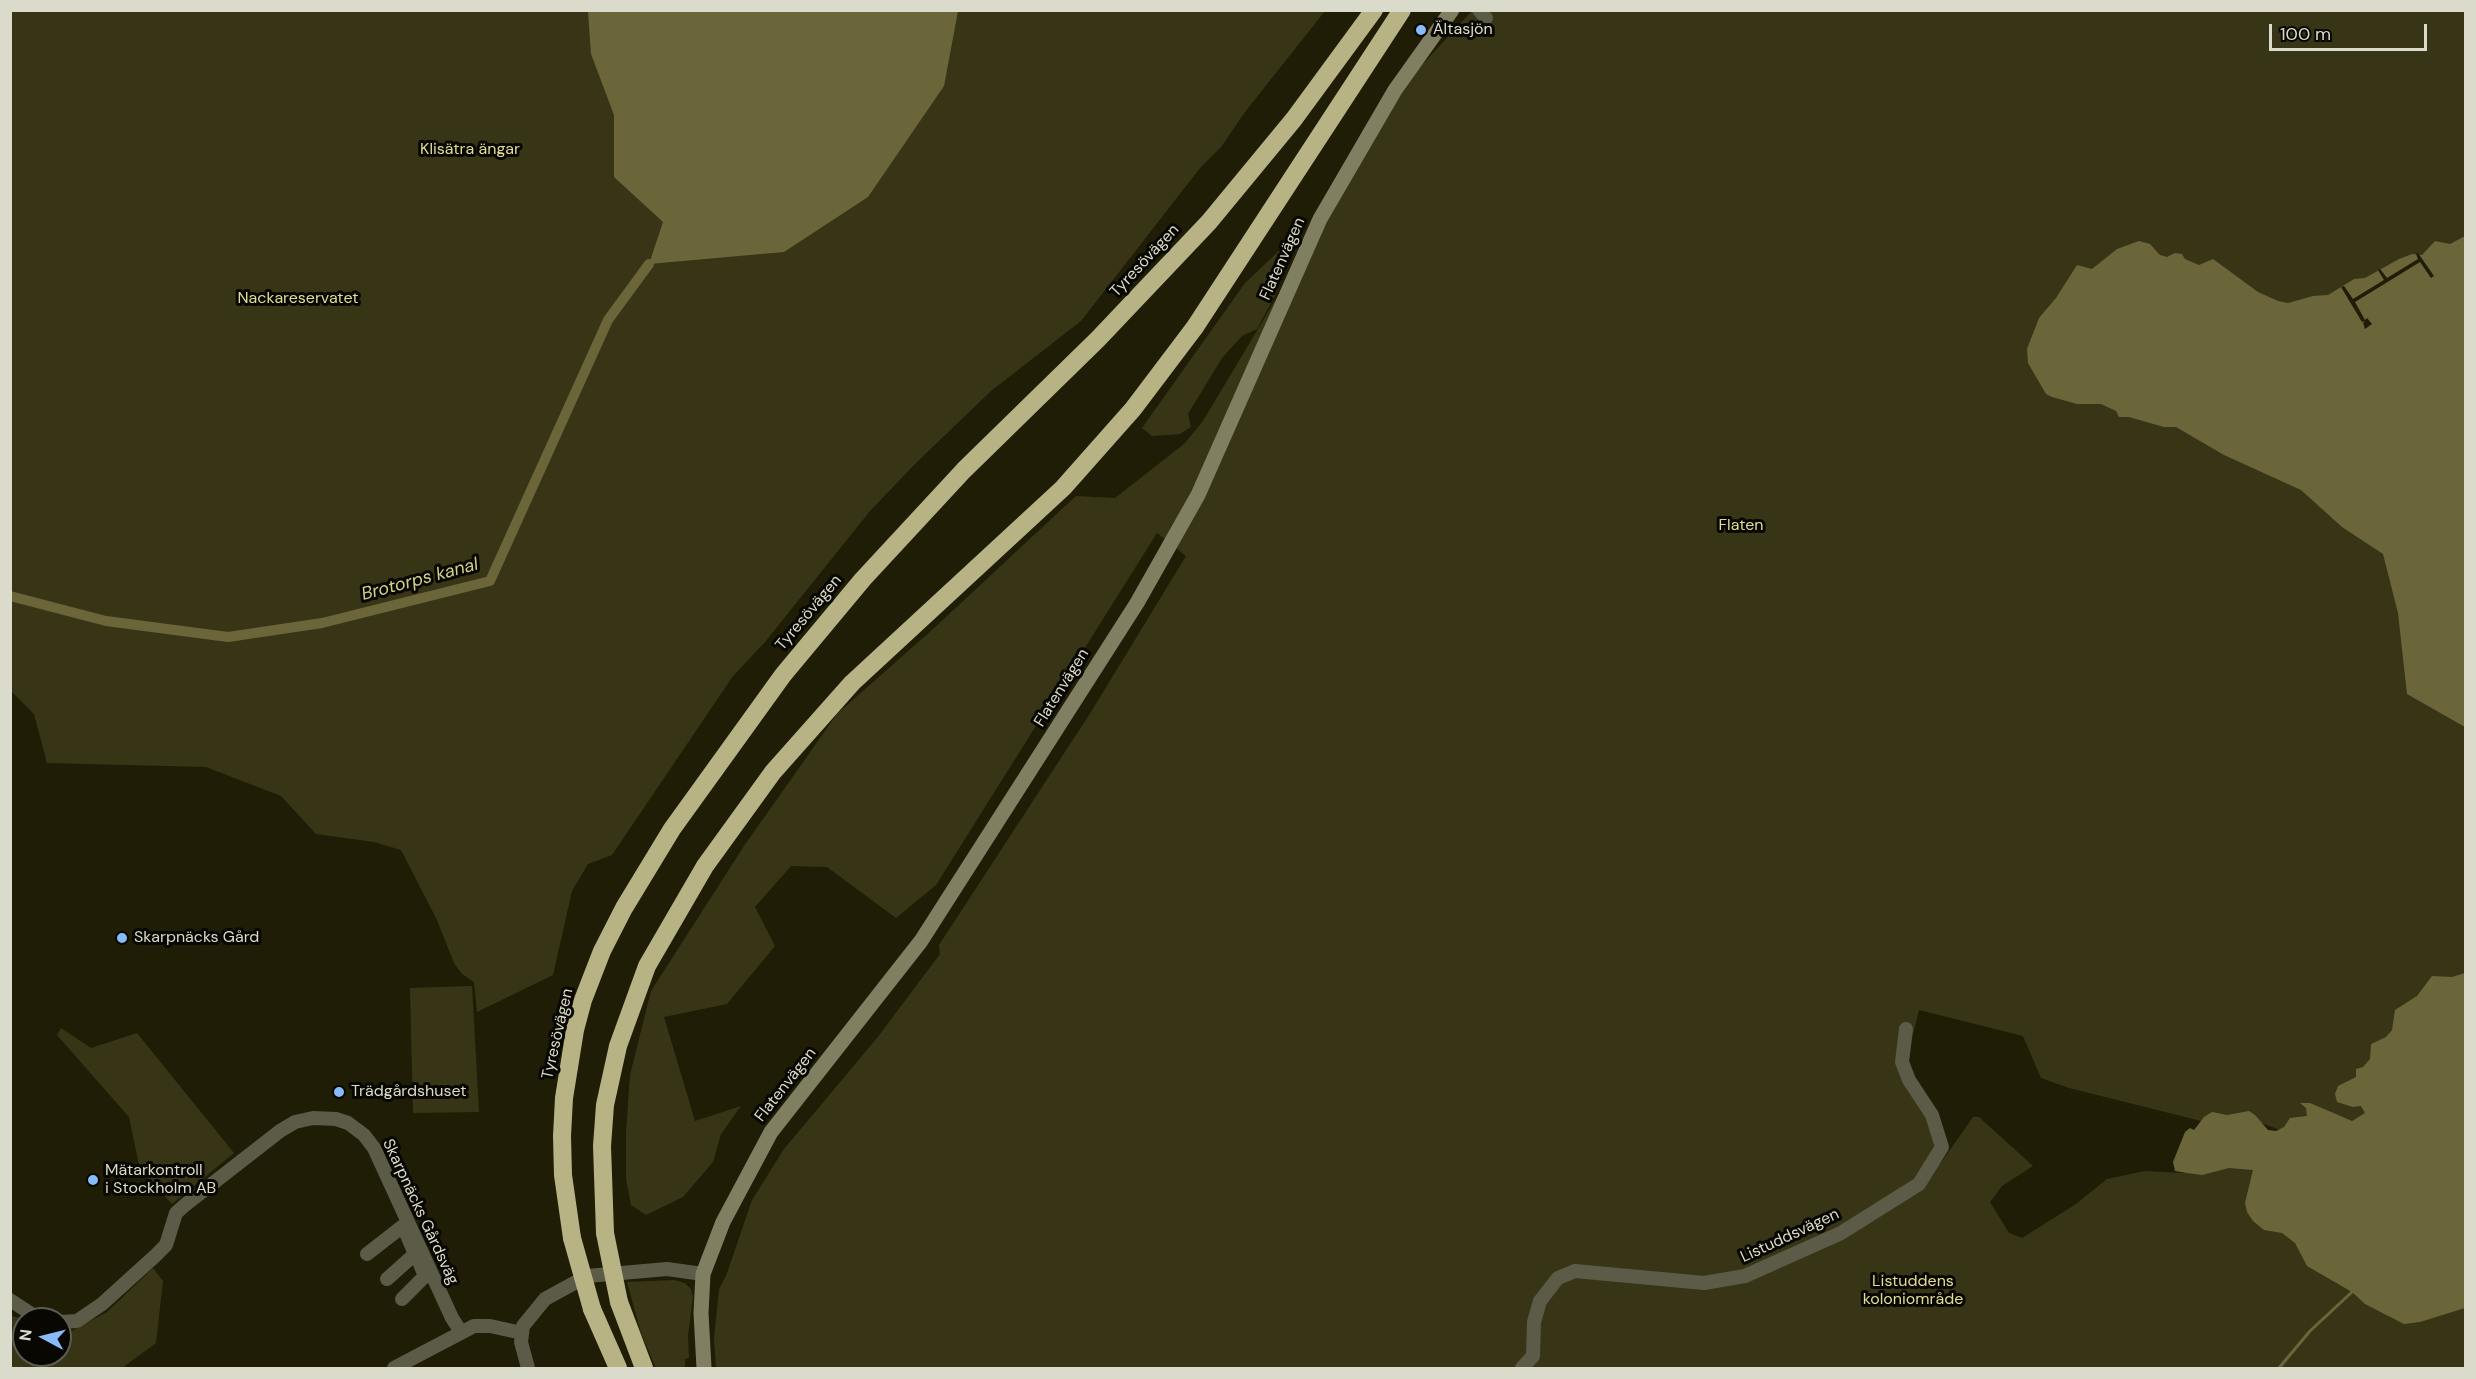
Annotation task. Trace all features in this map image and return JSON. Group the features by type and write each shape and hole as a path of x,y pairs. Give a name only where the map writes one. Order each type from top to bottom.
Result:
{"highway":[{"name":"Tyresövägen","path":"618,1368 592,1309 572,1238 563,1175 562,1136 564,1098 575,1030 583,1000 624,908 672,830 777,684 862,579 964,470 1098,339 1201,230 1294,119 1374,10"},
{"path":"644,1368 619,1302 605,1233 602,1146 605,1105 618,1046 647,966 705,866 773,772 852,683 1056,495 1133,409 1195,327 1402,10"}],"street":[{"name":"Flatenvägen","path":"704,1368 701,1312 703,1274 723,1222 771,1132 921,940 1029,775 1137,603 1198,495 1320,219 1395,90 1452,10"},
{"name":"Listuddsvägen","path":"1522,1368 1533,1356 1534,1322 1540,1301 1558,1278 1575,1271 1704,1283 1745,1276 1841,1233 1919,1184 1941,1153 1942,1147 1932,1115 1909,1080 1902,1062 1906,1029"},
{"name":"Skarpnäcks Gårdsväg","path":"72,1321 77,1321 102,1304 166,1245 176,1214 185,1205 280,1131 295,1122 314,1118 336,1119 348,1124 364,1135 374,1148 452,1318 461,1332"},
{"path":"367,1254 403,1226 426,1276 402,1299"},
{"path":"387,1279 415,1254"},
{"path":"528,1368 522,1333 523,1326 545,1299 586,1276 668,1269 703,1274"},
{"path":"394,1368 474,1326 490,1326 522,1333"}],"green space":[{"path":"10,11 1325,11 1245,112 1221,147 1200,168 1081,321 991,391 916,463 870,511 765,642 733,676 612,855 588,864 572,891 553,975 477,1012 474,982 462,974 454,963 437,920 401,850 374,842 316,834 281,796 206,767 47,763 34,714 11,691"},
{"name":"Flaten","path":"1472,11 2465,11 2465,1368 716,1368 714,1339 719,1289 726,1276 752,1200 784,1149 877,1038 940,954 939,945 1091,712 1186,556 1157,533 936,885 896,918 827,867 791,866 755,907 775,946 727,1004 664,1017 695,1121 741,1106 721,1134 713,1162 683,1197 646,1215 631,1205 626,1179 626,1132 630,1075 651,991 744,846 837,714 933,629 1076,496 1115,498 1184,444 1203,421 1405,83","holes":["1919,1010 2023,1036 2041,1078 2069,1088 2201,1121 2242,1116 2280,1130 2275,1159 2181,1173 2145,1171 2107,1179 2076,1204 2022,1238 2009,1233 1990,1202 2002,1186 2033,1166 1979,1117 1973,1117 1940,1164 1947,1140 1906,1062"]},
{"path":"1284,246 1290,248 1278,290 1257,329 1242,336 1222,358 1188,414 1191,427 1180,434 1152,436 1142,428 1245,283"},
{"path":"472,986 479,1112 413,1113 410,988"},
{"path":"61,1028 91,1048 137,1033 234,1153 172,1204 140,1170 129,1117 57,1035"},
{"path":"153,1268 163,1281 156,1343 122,1368 11,1368 10,1315 12,1316 12,1367 72,1367 72,1331 107,1312"},
{"path":"674,1280 685,1283 691,1289 693,1297 688,1335 689,1358 685,1359 685,1367 689,1368 656,1368 641,1333 627,1282"}],"shaded area":[{"path":"588,10 958,11 944,86 868,197 784,252 649,264 663,222 614,177 614,115 591,54"},
{"path":"2465,236 2465,727 2407,694 2398,613 2383,554 2342,527 2301,490 2224,455 2176,427 2164,427 2129,417 2119,417 2116,411 2101,404 2077,404 2046,394 2028,363 2027,349 2039,318 2056,298 2077,265 2092,269 2117,249 2139,241 2150,244 2160,255 2167,257 2175,253 2182,254 2185,259 2199,265 2213,259 2258,292 2288,303 2313,296 2328,295 2354,279 2365,278 2399,259 2412,254 2422,255 2435,241 2450,244"},
{"path":"2465,973 2465,1308 2420,1322 2404,1324 2365,1304 2352,1292 2307,1266 2295,1243 2282,1233 2264,1230 2253,1221 2247,1212 2245,1203 2253,1170 2229,1168 2202,1175 2175,1171 2173,1162 2185,1132 2190,1128 2194,1130 2204,1117 2212,1112 2227,1115 2249,1111 2268,1130 2276,1131 2284,1127 2290,1118 2307,1116 2306,1108 2300,1103 2310,1103 2352,1121 2365,1113 2361,1106 2353,1107 2337,1102 2335,1094 2338,1086 2356,1077 2356,1069 2363,1067 2370,1059 2371,1044 2386,1037 2392,1030 2395,1010 2417,996 2432,976 2452,977"}],"pier":[{"path":"2418,253 2434,276 2431,278 2420,262 2355,302 2365,320 2367,318 2372,324 2365,329 2363,323 2365,321 2362,322 2341,287 2344,286 2353,299 2384,280 2378,270 2380,269 2387,278 2418,259 2416,254"}],"waterway":[{"name":"Brotorps kanal","path":"10,596 106,621 228,637 322,623 490,581 608,320 649,264"},
{"path":"2279,1368 2310,1331 2352,1292"}],"place":[{"name":"Ältasjön","path":"1421,30"},
{"name":"Skarpnäcks Gård","path":"122,938"},
{"name":"Trädgårdshuset","path":"339,1092"},
{"name":"Mätarkontroll i Stockholm AB","path":"93,1180"}],"park label":[{"name":"Klisätra ängar","path":"470,150"},
{"name":"Nackareservatet","path":"298,299"},
{"name":"Listuddens koloniområde","path":"1913,1291"}]}
